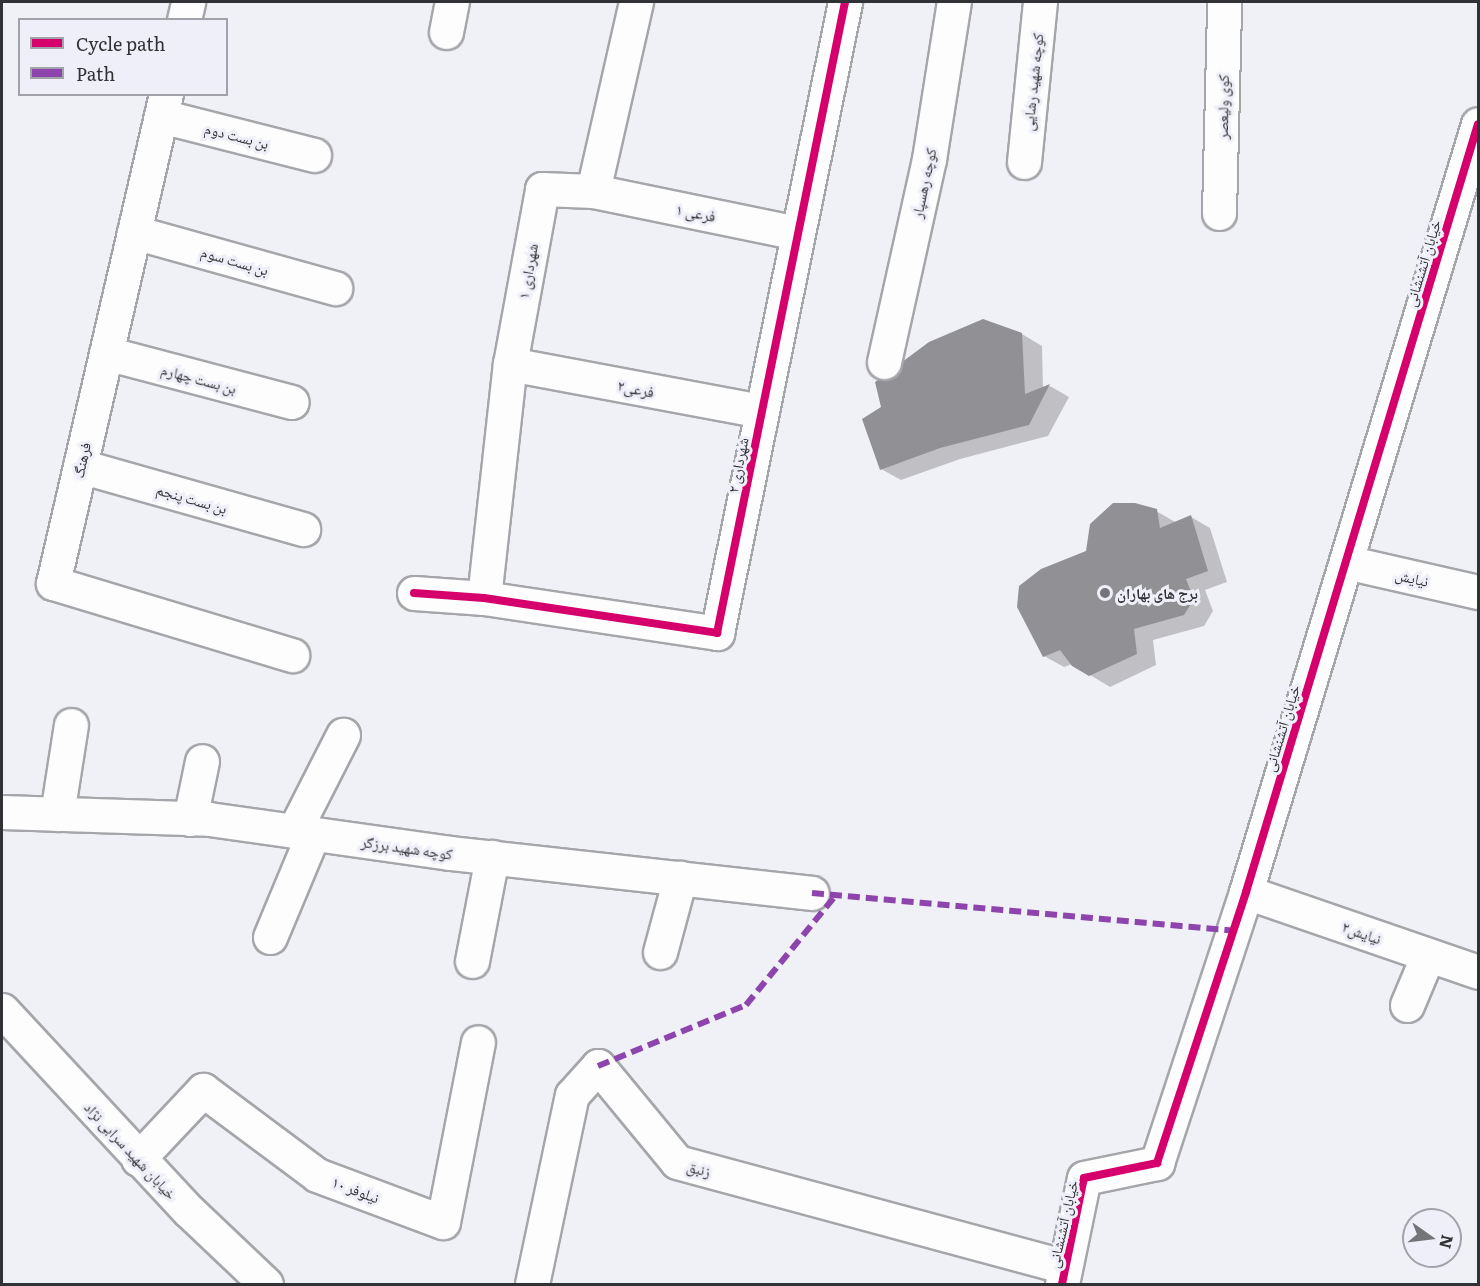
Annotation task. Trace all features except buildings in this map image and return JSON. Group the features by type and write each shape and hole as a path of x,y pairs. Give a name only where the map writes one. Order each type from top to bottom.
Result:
{"street":[{"path":"184,18 188,2"},
{"path":"593,191 636,2"},
{"name":"شهرداری ۲","path":"414,593 484,598 717,633 845,2"},
{"name":"کوچه رهسپار","path":"884,362 929,159 954,2"},
{"name":"کوچه شهید رشایی","path":"1024,162 1040,2"},
{"name":"کوی ولیعصر","path":"1219,213 1224,2"},
{"name":"بن بست دوم","path":"164,105 314,155"},
{"name":"فرهنگ","path":"164,105 53,583 292,655"},
{"name":"خیابان آتشنشانی","path":"1064,1276 1084,1178 1157,1163 1246,892 1479,124"},
{"name":"شهرداری ۱","path":"484,598 510,364 542,189 593,191"},
{"name":"فرعی ۱","path":"593,191 798,233"},
{"name":"بن بست سوم","path":"134,232 335,288"},
{"name":"بن بست چهارم","path":"106,353 292,402"},
{"name":"فرعی۲","path":"510,364 762,411"},
{"name":"بن بست پنجم","path":"80,466 303,529"},
{"name":"نیایش","path":"1346,562 1479,592"},
{"path":"57,814 71,725"},
{"path":"270,937 304,832 343,735"},
{"path":"190,819 202,761"},
{"name":"کوچه شهید برزگر","path":"2,812 190,819 492,857 812,893"},
{"path":"472,961 492,857"},
{"path":"660,952 680,878"},
{"name":"نیایش۲","path":"1246,892 1479,972"},
{"path":"1407,1005 1428,955"},
{"name":"خیابان شهید سرابی نژاد","path":"2,1010 138,1159 267,1284"},
{"name":"نیلوفر ۱۰","path":"138,1159 203,1090 317,1175 443,1222 478,1042"},
{"name":"زنبق","path":"532,1284 572,1095 598,1066 677,1162 1064,1276"}],"marked path":[{"path":"812,893 1234,931"},
{"path":"598,1066 746,1005 836,895"}],"cycle path":[{"path":"414,593 484,598 717,633 845,2"},
{"path":"1062,1284 1084,1178 1157,1163 1246,892 1478,124"}],"place":[{"name":"برج های بهاران","path":"1105,593"}]}
